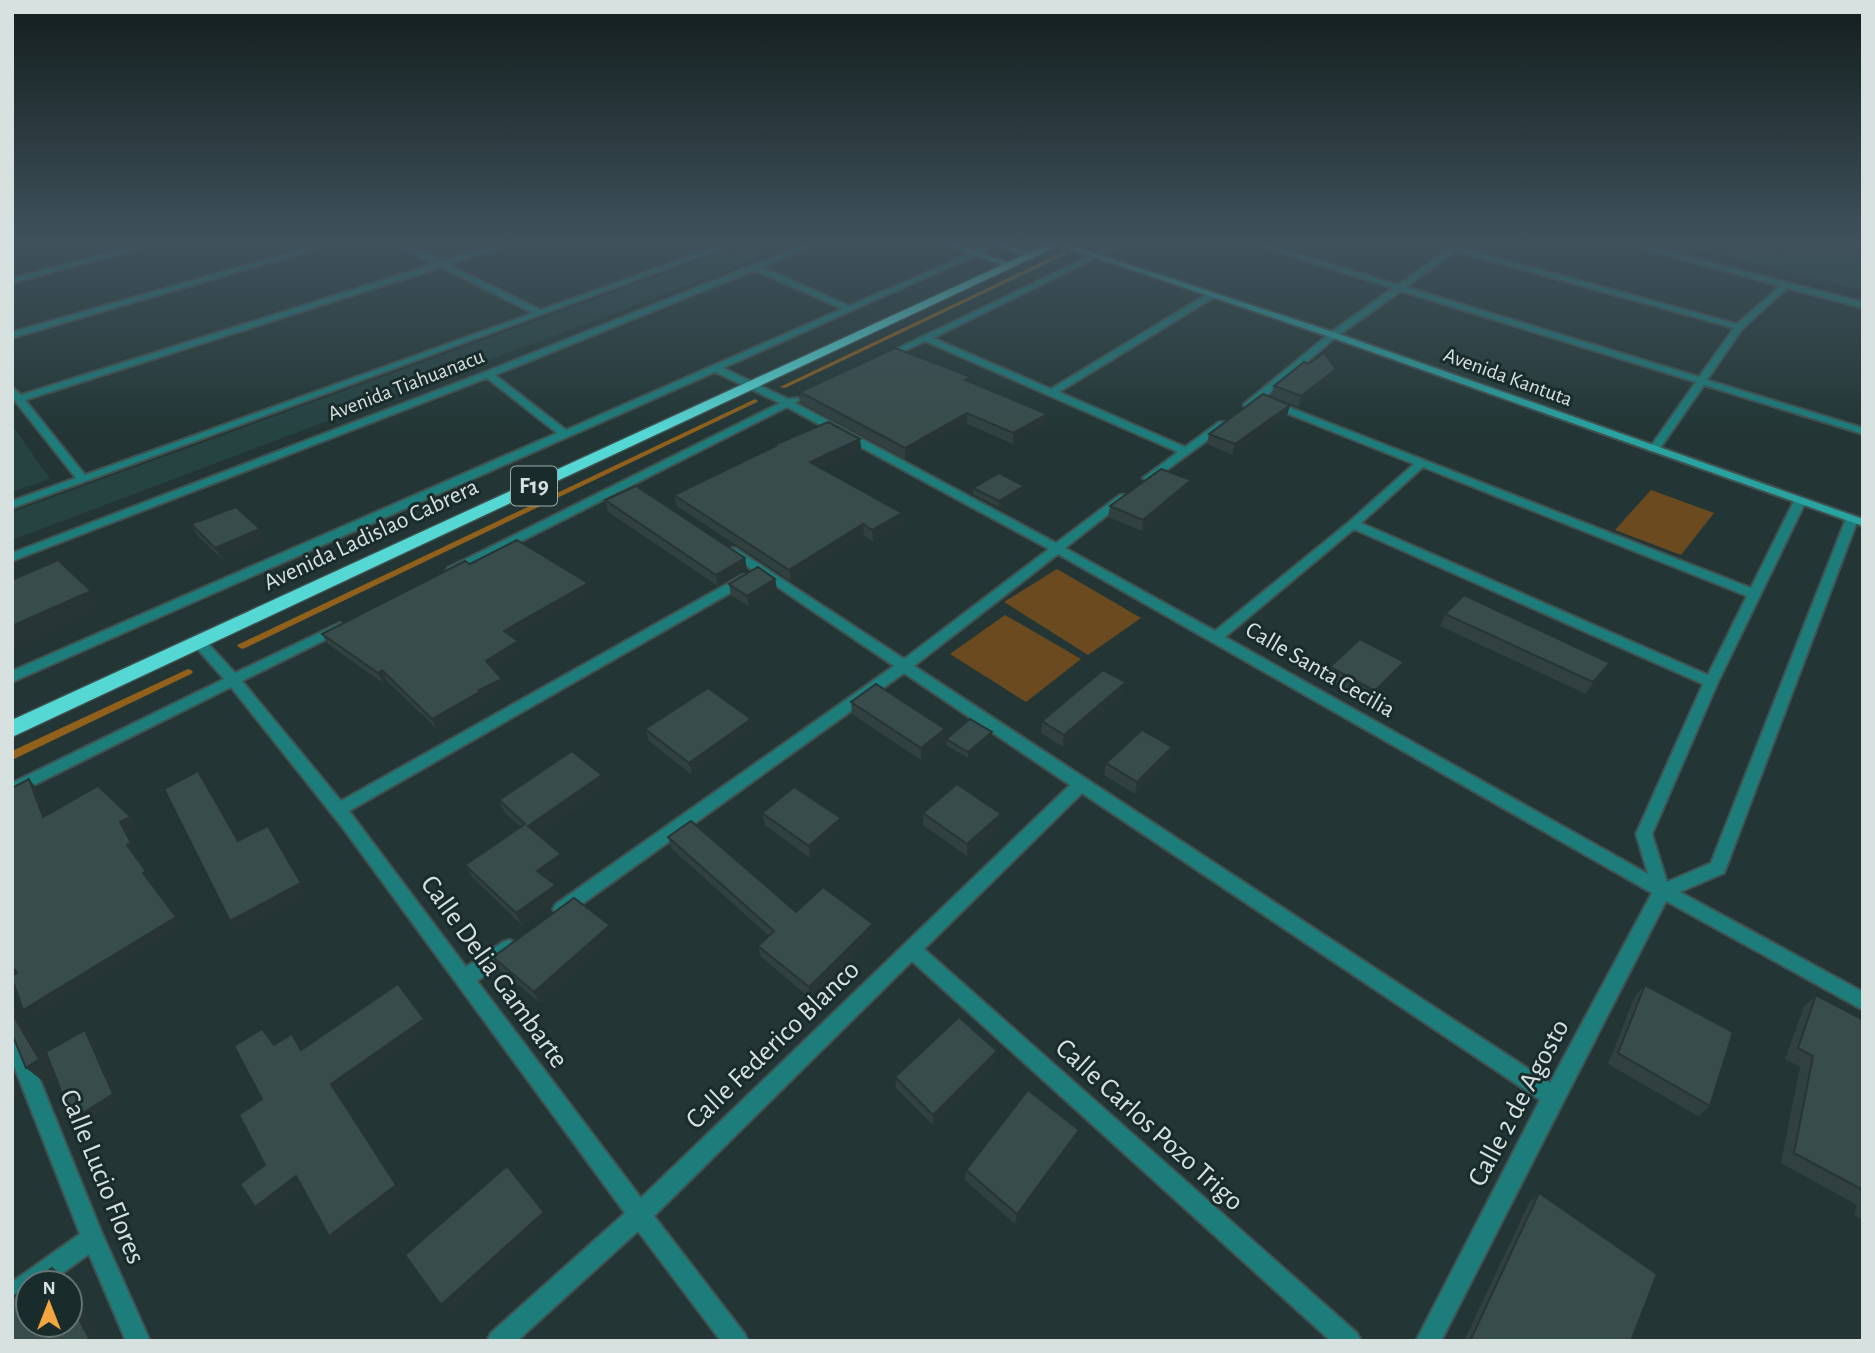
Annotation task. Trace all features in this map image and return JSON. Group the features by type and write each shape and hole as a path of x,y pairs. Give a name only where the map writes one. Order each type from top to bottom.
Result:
{"highway":[{"name":"Avenida Ladislao Cabrera","path":"12,729 919,307"}],"street":[{"path":"12,335 109,307"},
{"path":"83,479 15,394 299,307"},
{"path":"529,307 539,312"},
{"name":"Avenida Tiahuanacu","path":"12,505 553,307"},
{"name":"Avenida Tiahuanacu","path":"12,557 655,307"},
{"path":"845,307 849,309"},
{"path":"12,677 853,307"},
{"path":"876,362 990,307"},
{"path":"1052,392 1192,307"},
{"name":"Avenida Kantuta","path":"1245,307 1333,335 1857,521"},
{"path":"555,915 904,666 1055,548 1259,398 1333,335 1372,307"},
{"path":"1460,307 1863,431"},
{"path":"1670,307 1739,327"},
{"path":"1654,449 1739,327 1761,307"},
{"path":"926,338 1186,451"},
{"name":"Calle Santa Cecilia","path":"715,368 751,385 794,400 1662,892 1863,1002"},
{"path":"488,374 565,434"},
{"path":"1259,398 1754,594"},
{"path":"444,575 634,487 794,400"},
{"path":"1216,637 1353,524 1420,463"},
{"path":"1800,501 1711,682 1644,834 1662,892 1718,868 1857,521"},
{"path":"1353,524 1711,682"},
{"path":"716,542 1553,1097"},
{"path":"339,809 760,571"},
{"path":"12,790 357,618"},
{"name":"Calle Delia Gambarte","path":"199,642 234,679 339,809 639,1215 736,1341"},
{"name":"Calle Federico Blanco","path":"499,1341 639,1215 1081,784"},
{"name":"Calle 2 de Agosto","path":"1428,1341 1662,892"},
{"path":"464,979 521,939"},
{"name":"Calle Carlos Pozo Trigo","path":"912,950 1349,1341"},
{"name":"Calle Lucio Flores","path":"12,1036 93,1238 138,1341"},
{"path":"50,1269 93,1238"}],"shaded area":[{"path":"573,307 630,307 12,540 12,512"},
{"path":"12,425 50,479 12,492"},
{"path":"1651,490 1714,513 1681,555 1615,530"},
{"path":"1057,569 1141,618 1088,655 1004,602"},
{"path":"1005,615 1081,659 1026,702 950,654"}],"building":[{"path":"895,348 971,377 965,380 1047,414 1013,433 967,413 905,448 800,392"},
{"path":"1324,353 1336,369 1301,396 1274,386 1304,362 1308,364"},
{"path":"1263,394 1290,405 1235,444 1209,434"},
{"path":"828,422 860,439 810,462 902,513 872,530 863,524 789,570 674,495 776,446 774,445"},
{"path":"1161,469 1191,480 1143,520 1110,506"},
{"path":"999,473 1024,486 999,501 973,488"},
{"path":"636,486 745,558 716,575 605,500"},
{"path":"236,507 260,529 215,548 191,524"},
{"path":"517,540 588,583 504,631 518,641 486,661 502,679 432,719 382,670 378,673 322,634 465,561 470,564"},
{"path":"58,560 91,591 12,626 12,580"},
{"path":"758,567 775,579 747,596 729,584"},
{"path":"1464,595 1610,663 1593,682 1445,614"},
{"path":"1360,639 1404,662 1375,691 1330,667"},
{"path":"1103,670 1126,682 1064,735 1042,721"},
{"path":"876,684 945,729 921,748 851,702"},
{"path":"708,688 751,719 689,763 645,729"},
{"path":"970,719 992,732 968,752 946,739"},
{"path":"1142,730 1172,747 1137,782 1106,763"},
{"path":"572,751 602,775 528,826 561,854 537,871 556,885 516,913 465,865 525,824 499,800"},
{"path":"198,771 238,841 268,826 301,883 230,921 164,789"},
{"path":"29,779 43,817 98,786 131,817 120,822 131,843 127,845 146,871 143,873 176,917 23,1010 12,979 12,975 17,973 12,966 12,788"},
{"path":"957,784 1001,814 967,844 923,813"},
{"path":"794,787 841,818 809,846 762,813"},
{"path":"691,821 796,912 823,887 873,924 809,987 758,946 774,931 668,837"},
{"path":"574,898 610,925 534,992 493,957"},
{"path":"398,984 424,1019 331,1084 396,1185 329,1236 296,1176 255,1207 240,1184 265,1165 239,1115 262,1099 234,1046 262,1029 274,1045 292,1034 301,1050"},
{"path":"1645,985 1733,1032 1710,1106 1618,1053"},
{"path":"1816,995 1863,1020 1863,1190 1794,1153 1813,1056 1798,1048"},
{"path":"12,1013 39,1059 26,1068 12,1034"},
{"path":"959,1017 997,1051 933,1115 895,1077"},
{"path":"85,1030 113,1094 72,1120 46,1052"},
{"path":"1028,1090 1079,1130 1017,1214 966,1170"},
{"path":"507,1166 544,1212 441,1305 405,1255"},
{"path":"1539,1193 1657,1274 1631,1341 1470,1341"},
{"path":"14,1296 14,1339 84,1339 84,1329 89,1338 86,1341 12,1341"}],"waterway":[{"path":"783,387 951,307"},
{"path":"242,646 755,401"},
{"path":"12,756 188,672"}]}
